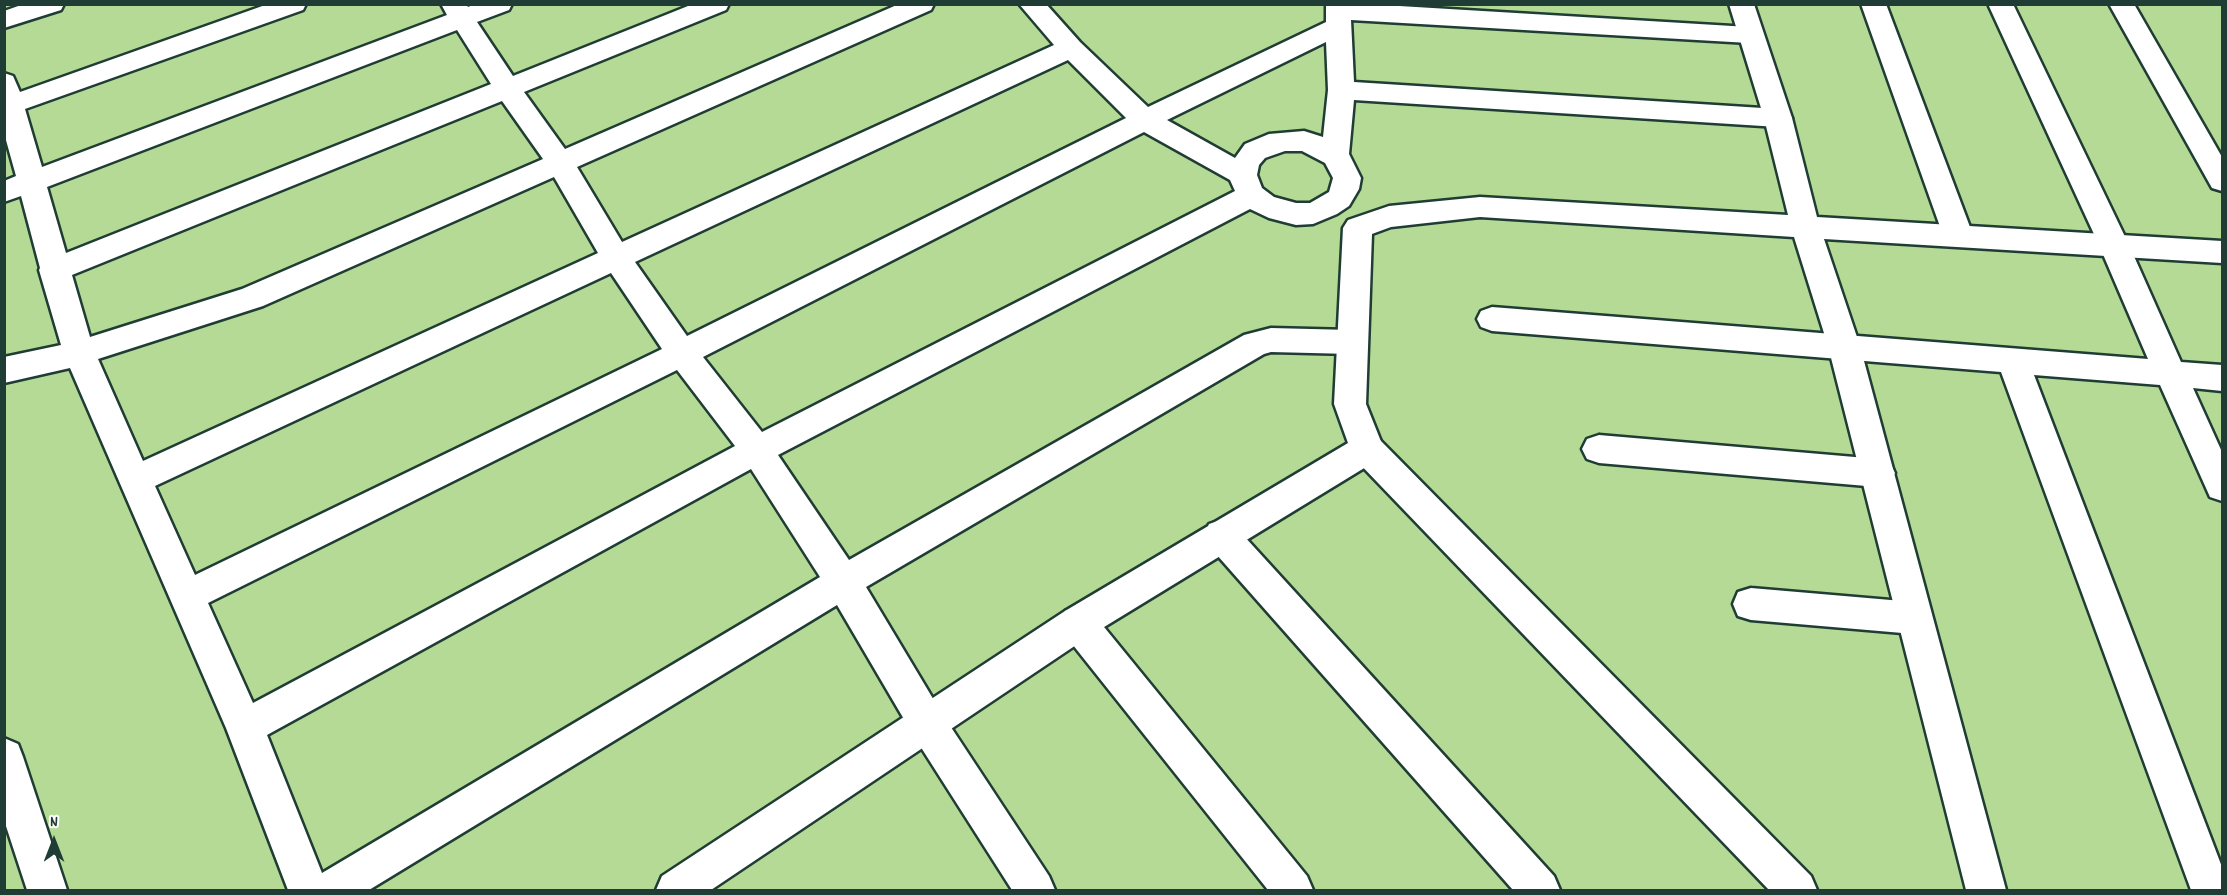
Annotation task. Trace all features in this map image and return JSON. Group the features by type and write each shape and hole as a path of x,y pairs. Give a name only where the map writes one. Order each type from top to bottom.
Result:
{"street":[{"path":"4,20 52,4"},
{"path":"294,4 7,98 18,187 54,270 78,353 245,727 308,891"},
{"path":"18,187 458,12 501,4"},
{"path":"54,270 717,4"},
{"path":"4,370 78,353 252,298 922,4"},
{"path":"1031,4 1071,48 1145,120 1248,185 1264,204 1279,211 1296,214 1313,213 1339,199 1345,189 1347,178 1343,166 1335,156 1321,147 1304,141 1285,141 1269,144 1255,151 1246,162 1248,185"},
{"path":"1873,4 1958,235"},
{"path":"2000,4 2114,245 2223,487"},
{"path":"2121,4 2223,180"},
{"path":"458,12 507,88 561,164 616,258 682,353 757,450 843,582 928,725 1034,890"},
{"path":"1335,156 1341,90 1338,14"},
{"path":"187,596 682,353 1145,120 1338,14 1745,20 1778,118 1805,225 1844,346 1986,891"},
{"path":"135,480 1071,48"},
{"path":"1341,90 1778,118"},
{"path":"245,727 1248,185"},
{"path":"1339,199 1358,228 1351,342 1350,404 1367,449 1797,891"},
{"path":"1358,228 1389,217 1480,207 2223,252"},
{"path":"1492,319 2223,378"},
{"path":"332,891 843,582 1255,344 1271,340 1351,342"},
{"path":"2013,362 2211,891"},
{"path":"1599,448 1878,473"},
{"path":"676,891 1078,623 1367,449"},
{"path":"1221,535 1540,891"},
{"path":"1751,604 1914,618"},
{"path":"1078,623 1293,891"},
{"path":"4,757 47,891"}],"green space":[{"path":"5,5 2222,5 2222,890 5,890"}]}
